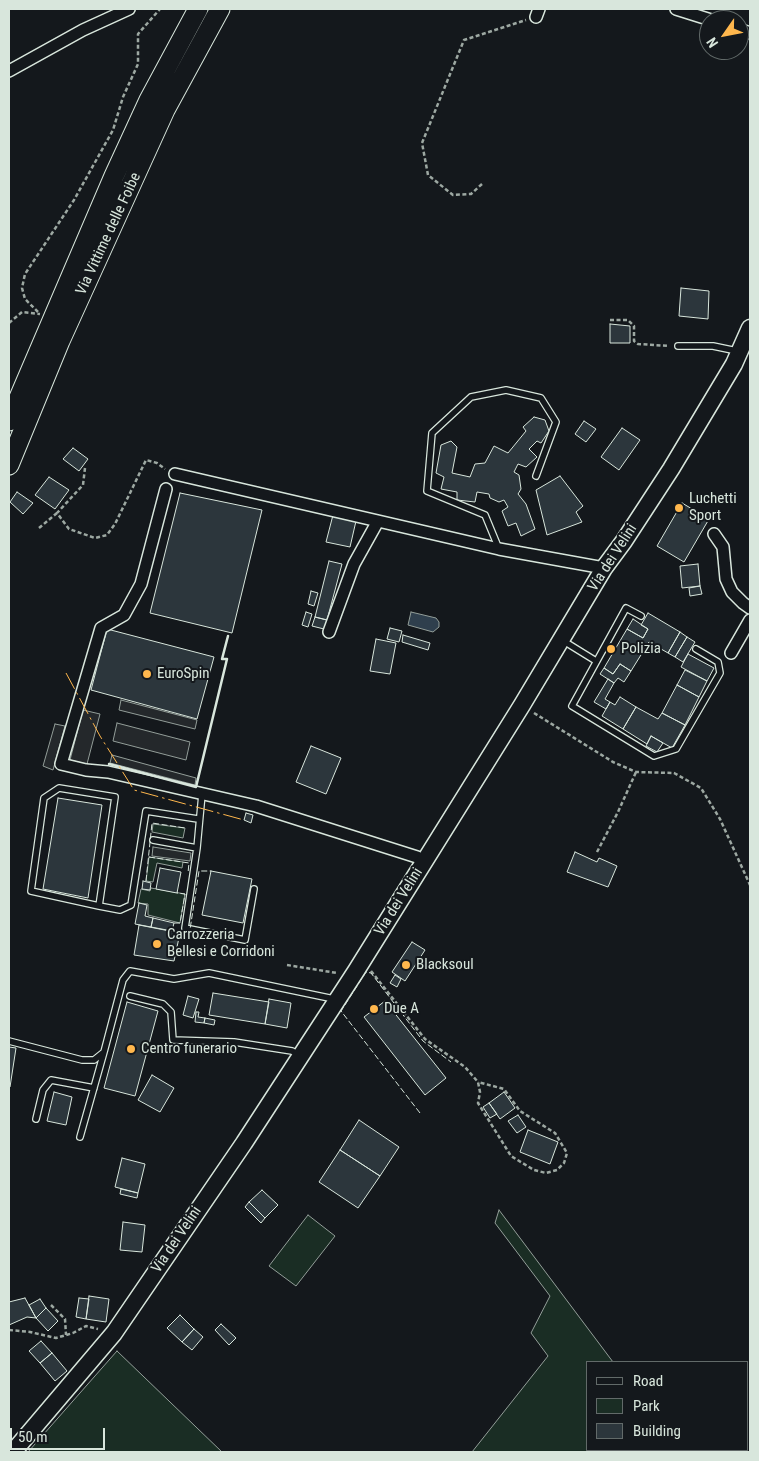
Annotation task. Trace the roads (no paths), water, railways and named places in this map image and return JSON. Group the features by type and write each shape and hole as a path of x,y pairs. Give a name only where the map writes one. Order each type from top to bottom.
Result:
{"main road":[{"name":"Via Vittime delle Foibe","path":"9,421 133,134 198,9"},
{"name":"Via Vittime delle Foibe","path":"9,465 60,341 165,110 220,9"}],"street":[{"path":"9,71 82,30 129,9"},
{"path":"676,9 699,16"},
{"name":"Via dei Velini","path":"13,1452 114,1333 244,1143 424,862 562,640 604,568 671,469 739,352 750,328"},
{"path":"175,474 499,549 604,568"},
{"path":"166,489 141,584 124,615 101,628 61,764 86,770 108,772 256,806 417,857 424,862"},
{"path":"329,632 354,564 378,521"},
{"path":"714,534 723,547 726,579 732,592 743,604 750,608"},
{"path":"732,653 750,620"}],"lane":[{"path":"678,346 713,346 739,352"},
{"path":"499,549 485,514 427,491 432,433 471,397 506,390 541,398 556,422 536,476"},
{"path":"641,616 626,608 572,706 654,756 676,749 720,673 718,662 696,649"},
{"path":"562,640 596,661"},
{"path":"99,906 116,797 59,788 44,798 31,891 99,906 120,910 131,905 146,811 198,819"},
{"path":"202,794 198,819 197,848 185,928 245,940 254,890"},
{"path":"153,840 197,848"},
{"path":"80,1137 123,980 130,971 174,979 209,973 336,1000"},
{"path":"130,996 163,1004 171,1012 173,1040 234,1042 292,1051 301,1056"},
{"path":"9,1041 82,1060 94,1060 104,1052"},
{"path":"36,1119 44,1090 51,1080 94,1088"}],"water":[{"path":"411,612 436,618 439,622 439,627 433,632 408,625"}],"place":[{"name":"Luchetti Sport","path":"679,508"},
{"name":"Polizia","path":"611,649"},
{"name":"EuroSpin","path":"147,674"},
{"name":"Carrozzeria Bellesi e Corridoni","path":"157,944"},
{"name":"Blacksoul","path":"406,965"},
{"name":"Due A","path":"374,1009"},
{"name":"Centro funerario","path":"131,1049"}]}
